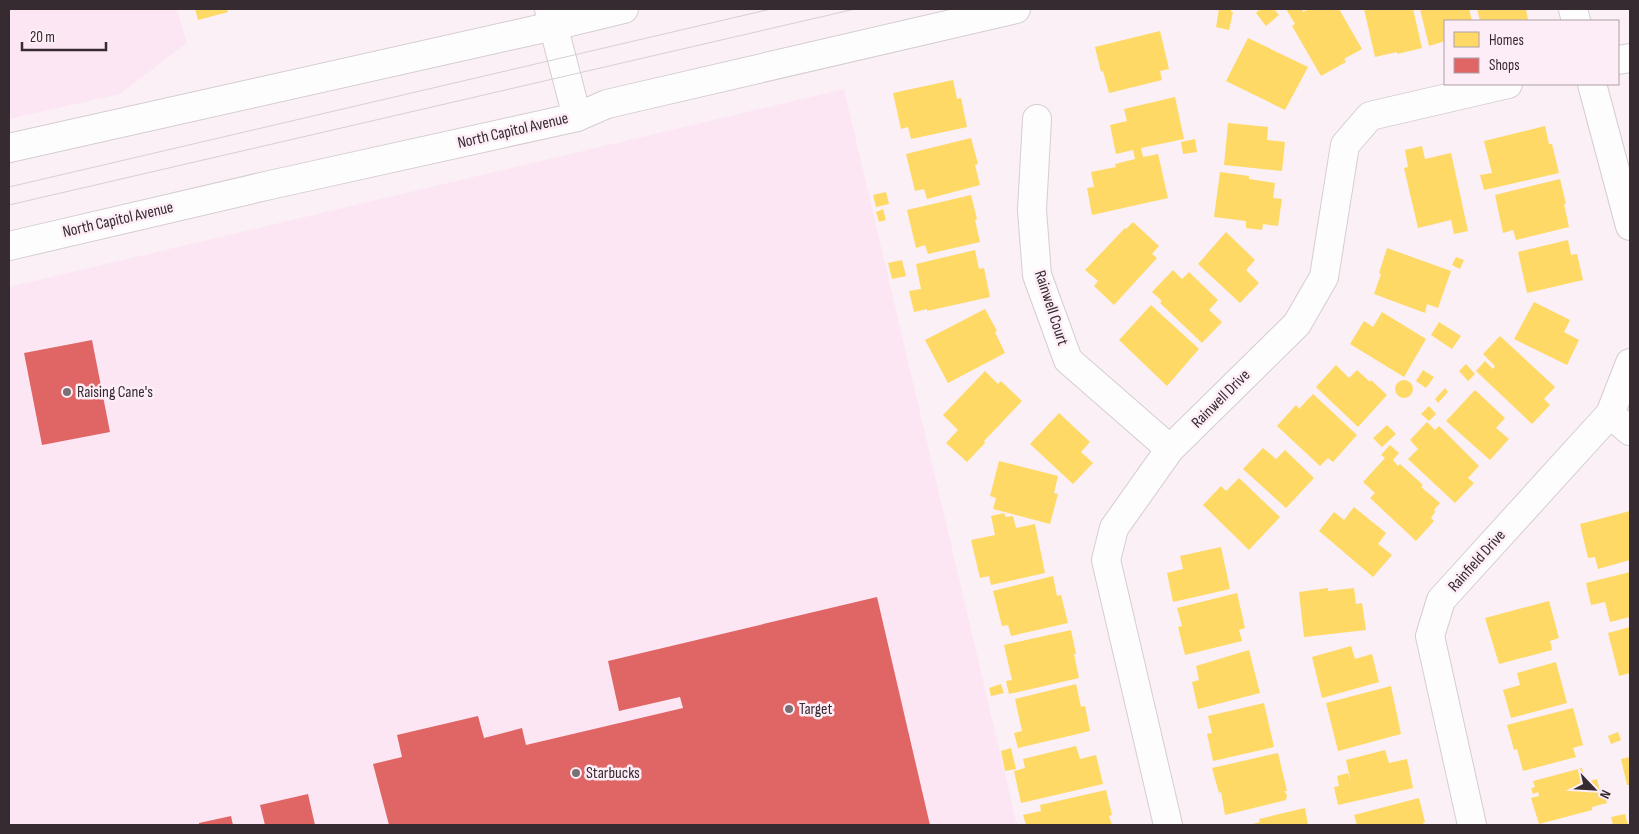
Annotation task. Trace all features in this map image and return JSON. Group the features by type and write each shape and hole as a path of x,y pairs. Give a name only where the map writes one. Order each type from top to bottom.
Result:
{"street":[{"path":"9,148 551,17 624,9"},
{"name":"North Capitol Avenue","path":"9,246 577,117 607,104 1016,9"},
{"path":"551,17 577,117"},
{"name":"Rainwell Drive","path":"1168,825 1106,560 1114,528 1170,449 1297,324 1324,277 1346,145 1370,116 1504,85"},
{"path":"1592,85 1630,226"},
{"name":"Rainwell Court","path":"1037,119 1032,210 1037,275 1068,360 1170,449"},
{"name":"Rainfield Drive","path":"1472,825 1430,636 1441,600 1620,422 1630,363"}],"shaded area":[{"path":"9,9 177,9 187,43 120,94 9,119"},
{"path":"844,89 1017,825 9,825 9,287"}],"building: Homes":[{"path":"195,9 227,9 228,12 198,20"},
{"path":"1219,9 1231,9 1231,12 1233,12 1229,30 1216,27"},
{"path":"1260,9 1274,9 1279,15 1266,26 1256,13"},
{"path":"1286,9 1302,9 1303,12 1309,9 1339,9 1362,49 1344,59 1346,62 1321,76 1292,26 1295,24"},
{"path":"1364,9 1413,9 1422,48 1375,57"},
{"path":"1420,9 1469,9 1472,20 1444,20 1444,41 1429,46"},
{"path":"1477,9 1526,9 1528,20 1480,20"},
{"path":"1160,31 1169,69 1160,71 1162,80 1109,93 1103,71 1101,72 1095,47"},
{"path":"1248,38 1308,67 1285,110 1226,81"},
{"path":"953,80 957,99 961,98 967,127 911,139 908,127 901,129 893,93"},
{"path":"1175,97 1184,139 1141,148 1143,157 1158,154 1168,198 1092,215 1087,188 1094,187 1091,172 1116,167 1115,164 1135,159 1133,150 1116,154 1110,125 1127,121 1124,109"},
{"path":"1228,123 1268,127 1267,140 1285,142 1282,171 1224,165"},
{"path":"1545,126 1549,144 1552,144 1559,173 1484,190 1480,175 1492,173 1484,141"},
{"path":"971,138 978,164 975,165 980,185 927,199 924,189 915,191 906,154"},
{"path":"1195,139 1197,152 1183,154 1181,142"},
{"path":"1422,146 1425,159 1451,153 1468,231 1454,234 1451,220 1418,228 1404,168 1408,167 1405,150"},
{"path":"1220,172 1249,176 1249,179 1275,183 1273,198 1282,199 1278,226 1263,224 1262,230 1246,228 1246,221 1214,217"},
{"path":"1560,179 1569,227 1516,240 1513,230 1503,233 1495,195"},
{"path":"886,192 889,204 876,207 873,195"},
{"path":"971,195 980,242 928,254 925,245 916,248 907,210"},
{"path":"883,209 886,220 879,222 876,212"},
{"path":"1133,222 1159,246 1152,254 1157,258 1114,305 1094,286 1098,281 1085,270"},
{"path":"1226,232 1255,260 1246,270 1259,283 1240,303 1198,264"},
{"path":"1568,240 1571,255 1577,254 1583,280 1527,293 1518,252"},
{"path":"1387,248 1451,271 1438,308 1427,304 1425,313 1374,294"},
{"path":"975,250 979,269 984,268 990,297 927,311 927,309 914,312 909,291 921,289 916,264"},
{"path":"1456,257 1464,260 1460,269 1452,265"},
{"path":"902,260 906,276 892,279 888,263"},
{"path":"1173,270 1182,279 1189,272 1218,300 1209,310 1222,322 1202,343 1160,303 1162,301 1152,292"},
{"path":"1534,302 1570,320 1564,332 1579,340 1567,365 1514,339"},
{"path":"1151,305 1199,349 1167,386 1119,340"},
{"path":"985,309 997,331 995,332 1005,353 948,383 925,340"},
{"path":"1382,312 1426,339 1404,377 1350,344 1364,321 1373,327"},
{"path":"1439,322 1461,336 1452,349 1431,335"},
{"path":"1500,336 1555,387 1544,399 1550,405 1532,424 1476,371 1485,361 1493,369 1495,366 1483,354"},
{"path":"1466,364 1475,374 1468,381 1459,371"},
{"path":"1336,365 1349,378 1357,370 1387,395 1358,427 1316,387"},
{"path":"1423,370 1434,377 1426,388 1416,381"},
{"path":"985,371 998,384 1001,381 1022,401 967,462 946,443 958,430 943,415"},
{"path":"1404,380 1410,383 1413,389 1410,395 1404,398 1398,395 1395,389 1398,383"},
{"path":"1445,388 1448,392 1438,403 1435,399"},
{"path":"1475,390 1505,418 1496,428 1509,439 1490,460 1446,421"},
{"path":"1313,394 1357,435 1333,462 1328,458 1320,466 1277,426 1296,405 1299,409"},
{"path":"1429,406 1436,414 1429,421 1421,414"},
{"path":"1059,413 1090,442 1081,452 1093,463 1073,484 1030,444"},
{"path":"1427,422 1435,430 1439,426 1479,466 1468,478 1474,483 1455,503 1408,459 1418,449 1410,440"},
{"path":"1387,425 1396,434 1382,447 1373,438"},
{"path":"1390,445 1399,453 1393,460 1398,466 1400,464 1423,485 1421,487 1440,503 1434,510 1435,512 1431,518 1434,521 1416,541 1370,498 1375,493 1363,482 1385,458 1381,455"},
{"path":"1263,448 1276,459 1285,450 1314,478 1286,508 1243,469"},
{"path":"999,461 1058,476 1054,493 1058,494 1050,524 993,509 996,498 990,496"},
{"path":"1239,478 1280,517 1249,550 1203,505 1221,486 1226,491"},
{"path":"1354,507 1386,533 1378,544 1392,555 1373,577 1319,531 1334,512 1344,520"},
{"path":"1630,511 1630,560 1598,569 1595,557 1588,558 1580,524"},
{"path":"1004,513 1006,517 1013,516 1016,528 1035,524 1045,573 991,585 989,576 980,578 971,540 995,535 991,516"},
{"path":"1221,547 1230,589 1173,602 1167,573 1183,569 1180,556"},
{"path":"1630,572 1630,617 1610,622 1605,602 1591,605 1586,583"},
{"path":"1053,576 1057,596 1061,595 1068,623 1011,636 1008,625 1002,626 993,591"},
{"path":"1328,588 1328,591 1354,588 1356,604 1362,603 1366,630 1304,637 1299,592"},
{"path":"1237,593 1245,628 1239,630 1242,641 1185,655 1178,627 1182,626 1177,608"},
{"path":"1549,601 1559,638 1550,641 1552,650 1499,664 1485,618"},
{"path":"1630,627 1630,673 1619,676 1608,633"},
{"path":"1071,630 1079,678 1009,694 1006,681 1012,680 1004,645"},
{"path":"1351,646 1355,659 1372,654 1379,682 1322,698 1312,657"},
{"path":"1249,650 1260,693 1198,709 1192,682 1199,680 1196,666"},
{"path":"1556,662 1567,703 1511,718 1503,690 1520,685 1517,673"},
{"path":"1001,684 1004,693 991,696 989,688"},
{"path":"1076,684 1081,707 1085,706 1090,731 1018,748 1014,733 1022,731 1015,699"},
{"path":"1391,686 1401,734 1338,751 1326,703"},
{"path":"1264,703 1274,747 1213,761 1207,734 1212,733 1208,716"},
{"path":"1573,708 1583,745 1573,748 1576,757 1523,771 1517,749 1514,750 1507,725"},
{"path":"1618,732 1621,740 1611,744 1608,736"},
{"path":"1076,746 1080,759 1096,755 1103,784 1021,803 1014,771 1025,768 1023,759"},
{"path":"1011,748 1016,769 1005,771 1001,751"},
{"path":"1385,750 1389,763 1407,759 1413,788 1338,805 1334,787 1339,786 1337,776 1348,773 1351,783 1346,760"},
{"path":"1278,753 1287,791 1284,791 1287,795 1286,800 1225,815 1221,792 1219,793 1212,768"},
{"path":"1630,757 1630,785 1627,785 1621,759"},
{"path":"1582,768 1586,782 1597,779 1600,791 1603,790 1607,803 1592,807 1592,810 1539,824 1531,798 1539,796 1538,792 1533,794 1531,788 1535,787 1533,781"},
{"path":"1106,790 1112,815 1109,816 1112,825 1026,825 1023,815 1041,811 1040,805"},
{"path":"1419,798 1425,822 1423,825 1357,825 1354,815"},
{"path":"1305,808 1308,825 1249,825 1260,822 1259,819"},
{"path":"1625,814 1628,825 1613,825 1611,817"}],"building: Shops":[{"name":"Raising Cane's","path":"92,340 110,432 42,445 24,353"},
{"name":"Target","path":"877,597 930,825 389,825 373,764 402,757 397,735 478,716 484,738 522,728 526,745 683,708 680,697 619,711 608,661"},
{"path":"308,794 315,825 265,825 260,805"},
{"path":"231,816 233,825 199,825 199,823"}],"tram line":[{"path":"9,187 771,9"},
{"path":"9,205 855,9"}],"place":[{"name":"Raising Cane's","path":"67,392"},
{"name":"Target","path":"789,709"},
{"name":"Starbucks","path":"576,773"}]}
